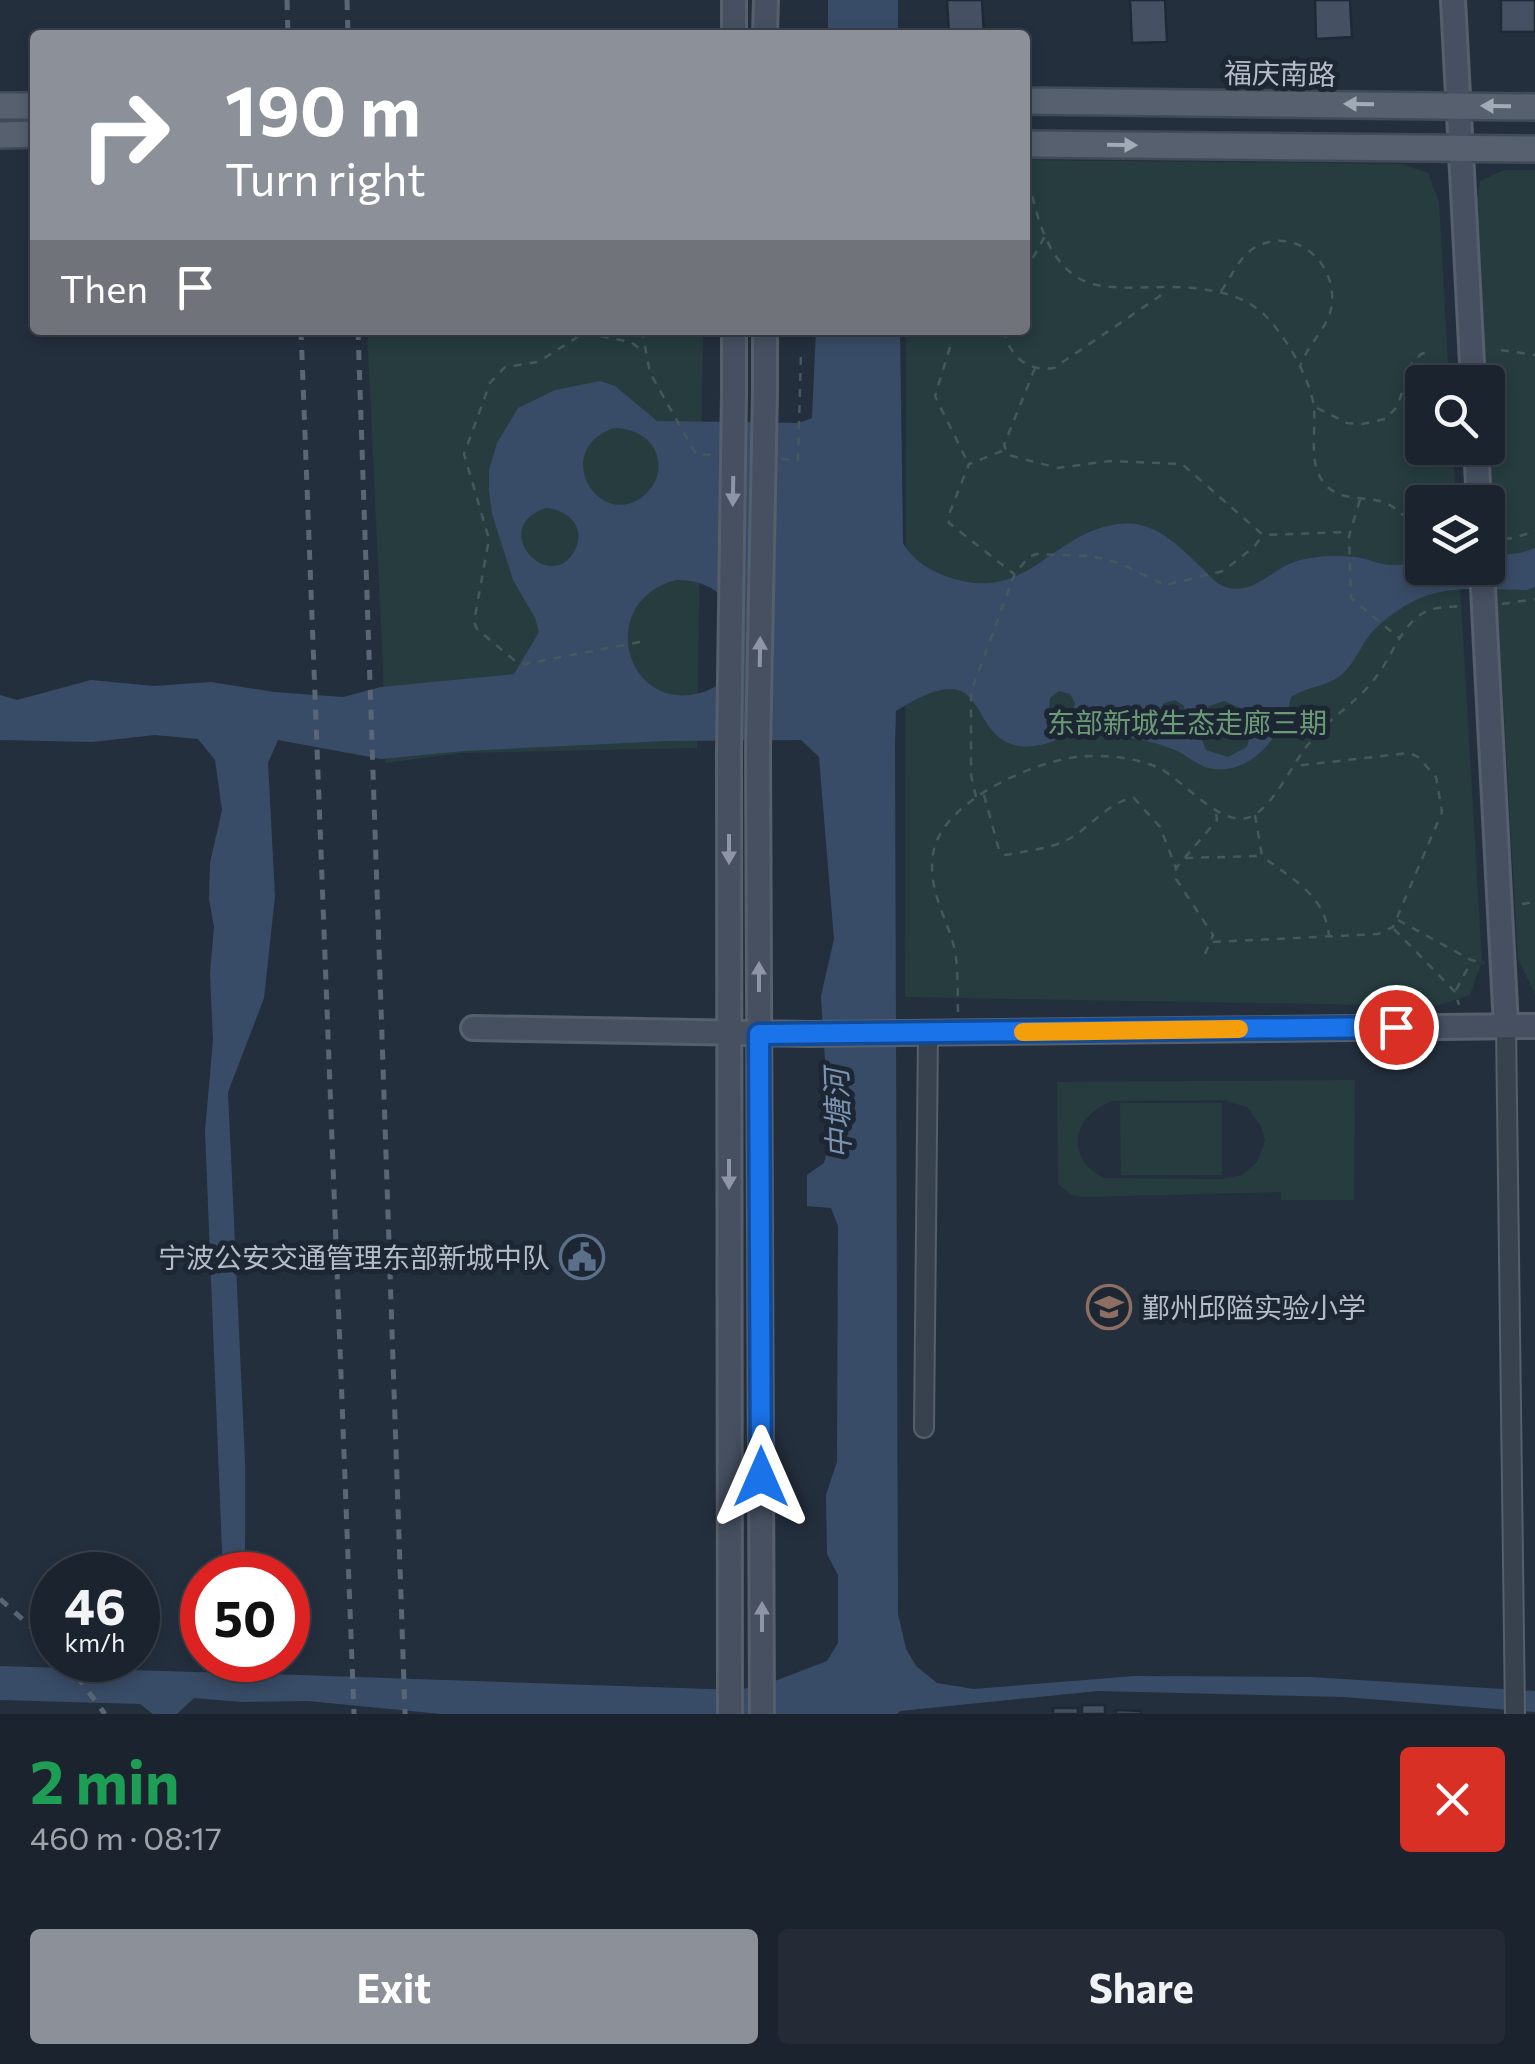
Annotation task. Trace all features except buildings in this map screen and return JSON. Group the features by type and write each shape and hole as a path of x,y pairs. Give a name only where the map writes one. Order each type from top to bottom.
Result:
{"main road":[{"path":"734,0 734,30"},
{"path":"766,0 766,30"},
{"path":"1453,0 1472,365"},
{"name":"福庆南路","path":"1030,101 1535,106"},
{"path":"0,106 30,106"},
{"path":"0,135 30,134"},
{"path":"1030,144 1535,149"},
{"path":"730,1714 734,335"},
{"path":"762,1714 758,750 765,335"},
{"path":"1483,585 1506,1026"},
{"path":"473,1028 925,1034 1535,1026"}],"street":[{"path":"1506,1026 1516,1714"},
{"path":"924,1428 925,1034"}],"path":[{"path":"1030,182 1046,235 1061,264 1084,280 1102,286 1162,286 1221,292 1246,300 1264,314 1288,345 1314,407 1318,472 1333,491 1390,505 1405,519"},
{"path":"1030,263 1046,235"},
{"path":"1221,292 1243,258 1266,244 1295,242 1316,256 1326,270 1332,305 1300,368"},
{"path":"1006,335 1012,351 1024,364 1054,368 1160,296 1162,286"},
{"path":"582,335 538,362 505,367 490,383 464,454 489,540 474,622 477,629 526,664 640,642"},
{"path":"590,335 632,342 645,353"},
{"path":"643,335 650,373 675,416"},
{"path":"950,347 935,396 969,464"},
{"path":"1502,350 1535,354"},
{"path":"1314,407 1347,423 1385,419 1397,406 1412,363 1431,351"},
{"path":"799,410 801,353"},
{"path":"1015,575 950,524 948,517 969,464 1004,450 1035,368"},
{"path":"1004,450 1008,455 1046,467 1109,461 1182,464 1263,534 1350,532"},
{"path":"1361,498 1350,532 1351,598 1400,639"},
{"path":"1505,539 1535,530"},
{"path":"976,798 971,775 971,692 1015,575 1028,557 1091,556 1119,563 1165,585 1218,573 1254,547 1263,534"},
{"path":"1487,605 1535,599"},
{"path":"958,1033 954,947 934,889 933,855 943,828 976,798 1029,769 1076,757 1110,756 1159,768 1215,811 1245,819 1269,800 1311,740 1367,689 1423,612 1469,606"},
{"path":"1213,942 1378,934 1393,928 1442,812 1436,778 1418,757 1409,753 1292,766"},
{"path":"984,794 999,850 1006,855 1064,842 1122,799 1134,798 1160,827 1176,868 1176,879 1213,936 1205,954"},
{"path":"1176,868 1218,820 1215,811"},
{"path":"1255,814 1262,856"},
{"path":"1185,858 1262,856 1316,899 1327,913 1330,936"},
{"path":"1396,919 1471,960 1502,967"},
{"path":"1393,928 1455,992 1466,1026"},
{"path":"1455,992 1471,960"}],"green space":[{"name":"东部新城生态走廊三期","path":"1030,160 1401,164 1428,173 1439,202 1448,365 1405,365 1405,465 1454,465 1455,485 1405,485 1405,585 1460,585 1482,962 1470,995 1436,1006 905,997 906,335 1030,335"},
{"path":"1504,170 1535,170 1535,994 1518,959 1497,585 1505,585 1505,485 1491,485 1490,465 1505,465 1505,365 1484,365 1475,213 1480,181"},
{"path":"367,335 703,335 697,748 461,753 385,763"},
{"path":"1355,1080 1354,1200 1281,1200 1281,1192 1071,1195 1058,1184 1057,1082","holes":["1223,1100 1247,1107 1261,1126 1265,1141 1257,1162 1242,1175 1221,1179 1104,1178 1082,1159 1078,1148 1078,1137 1089,1116 1112,1101"]},
{"path":"1120,1103 1222,1103 1222,1175 1121,1175"}],"water":[{"path":"828,0 898,0 898,30 828,30"},
{"name":"中塘河","path":"816,335 900,335 903,543 930,569 951,578 978,583 1000,581 1020,574 1074,540 1118,524 1154,530 1219,584 1235,589 1254,585 1294,562 1332,556 1405,564 1405,585 1505,585 1505,554 1535,548 1535,587 1447,591 1414,601 1372,633 1340,676 1291,697 1273,738 1263,750 1238,766 1208,768 1165,746 1107,735 1077,735 1036,746 1019,746 1002,739 990,728 963,692 948,689 927,694 896,711 895,744 898,1614 906,1649 916,1666 937,1683 974,1689 1135,1676 1311,1677 1535,1691 1535,1712 1343,1697 1098,1691 897,1714 441,1714 308,1701 194,1698 177,1714 153,1714 140,1704 0,1700 0,1666 30,1667 30,1682 160,1682 160,1671 180,1672 180,1682 310,1682 310,1675 739,1690 827,1661 838,1643 838,1575 827,1554 826,1495 837,1462 838,1226 831,1208 807,1206 807,1175 824,1163 830,1140 821,996 834,939 819,757 801,740 667,741 381,759 278,740 268,763 275,896 264,998 228,1092 245,1461 245,1552 222,1552 205,1131 213,1040 210,863 222,810 215,760 198,739 155,735 92,742 0,740 0,695 17,700 91,680 154,686 211,682 343,697 381,687 514,674 539,632 513,580 492,514 489,470 497,443 518,408 555,390 600,381 615,386 657,421 799,423 812,418","holes":["614,428 647,439 658,462 652,486 641,498 625,505 609,503 597,495 583,468 585,452 595,439","546,508 568,516 578,534 575,550 564,563 552,566 539,563 522,542 522,530 529,517","676,580 702,584 721,595 734,612 740,631 739,652 732,670 718,685 696,694 671,694 651,685 637,670 629,650 629,629 636,608 651,591","1059,691 1070,694 1075,703 1073,712 1056,717 1049,709 1050,698","1175,700 1184,706 1187,717 1179,727 1168,728 1160,721 1159,712 1164,703","1224,701 1247,711 1253,726 1247,747 1228,757 1206,750 1197,728 1209,706"]}],"railway":[{"path":"287,0 288,30"},
{"path":"347,0 348,30"},
{"path":"301,335 354,1714"},
{"path":"358,335 405,1714"},
{"path":"0,1599 30,1626"},
{"path":"81,1682 105,1714"}],"slow traffic":[{"path":"1023,1032 1239,1029"}],"place":[{"name":"宁波公安交通管理东部新城中队","path":"582,1257"},
{"name":"鄞州邱隘实验小学","path":"1109,1307"}],"route":[{"path":"761,1477 759,1034 1396,1027"}]}
